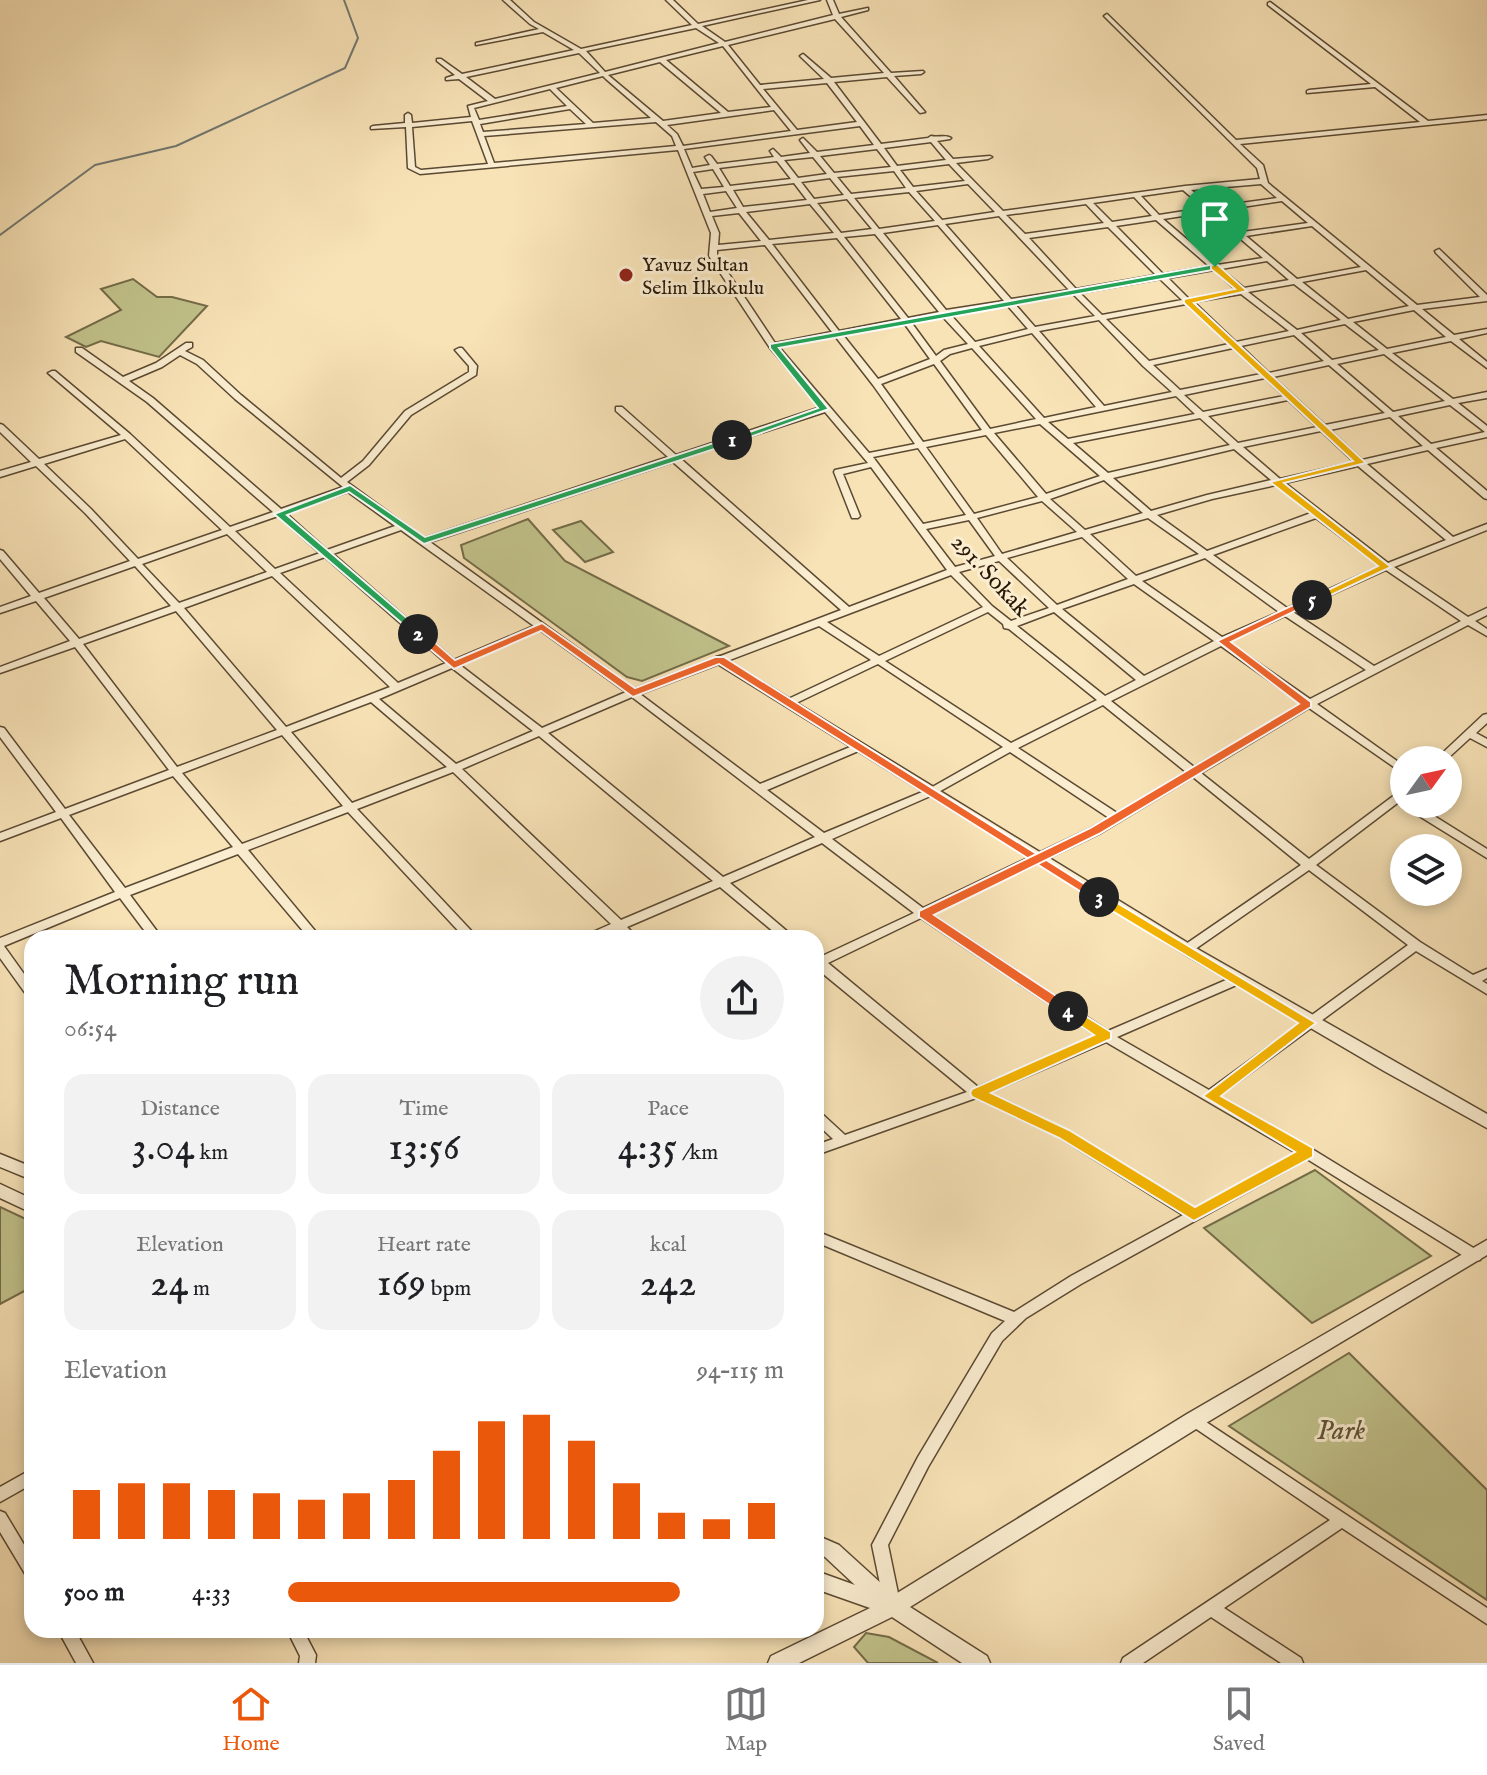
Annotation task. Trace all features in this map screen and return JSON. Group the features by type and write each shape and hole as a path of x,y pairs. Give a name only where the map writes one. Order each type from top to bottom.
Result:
{"street":[{"name":"291. Sokak","path":"506,0 545,30 580,50 675,135 715,233 713,256 773,346 870,460 953,571 989,608 1007,626 1309,865 1416,945 1487,990"},
{"path":"669,0 696,25 724,44 795,132"},
{"path":"755,0 764,11"},
{"path":"448,79 817,0"},
{"path":"830,0 837,17 922,112"},
{"path":"1270,4 1425,122"},
{"path":"492,166 470,107 866,9"},
{"path":"1107,16 1260,167 1264,181 1282,199 1487,366"},
{"path":"478,44 545,30"},
{"path":"803,56 828,79 859,124 912,190 1102,409"},
{"path":"660,59 727,115"},
{"path":"439,60 493,101"},
{"path":"759,87 921,72"},
{"path":"1309,92 1378,85"},
{"path":"550,86 592,126"},
{"path":"373,128 408,120 476,120 570,107"},
{"path":"481,134 660,122 777,108"},
{"path":"1236,142 1487,117"},
{"path":"408,120 412,168 416,172 680,148 859,124"},
{"path":"689,170 948,138"},
{"path":"932,139 1074,293 1175,393 1276,482 1386,567 1487,633"},
{"path":"803,140 944,313 1043,422 1148,513 1373,670"},
{"path":"773,151 907,322 988,432 1044,498 1136,581 1390,761"},
{"path":"709,157 742,211 876,383 1000,557 1056,609 1142,680"},
{"path":"698,192 988,157"},
{"path":"714,248 941,224 1185,188 1264,181"},
{"path":"708,214 970,182"},
{"path":"1185,188 1295,281 1388,351 1487,432"},
{"path":"1136,195 1242,291 1295,332 1487,496"},
{"path":"1023,237 1282,199"},
{"path":"1088,202 1187,301 1360,463 1450,539"},
{"path":"1239,235 1313,224"},
{"path":"1439,251 1486,298"},
{"path":"773,346 944,313 1268,259"},
{"path":"876,383 936,360 947,352 1033,330 1366,268"},
{"path":"1146,364 1413,308 1486,298"},
{"path":"855,516 838,472 920,445 1487,331"},
{"path":"124,380 185,348 346,485 761,788 923,914 1106,1036 1481,1252"},
{"path":"79,350 124,380 454,665 542,733 779,930"},
{"path":"0,610 280,514 346,485 408,413 473,373 473,366 459,350"},
{"path":"52,373 229,529 397,688"},
{"path":"922,527 1044,498 1104,477 1237,446 1487,395"},
{"path":"1066,442 1290,397"},
{"path":"619,409 847,611"},
{"path":"424,541 824,409"},
{"path":"0,427 88,511 177,606 349,807 464,930"},
{"path":"37,930 123,893 455,768 633,693 953,571 1148,513 1431,448 1487,432"},
{"path":"0,474 127,436"},
{"path":"1007,626 1318,514"},
{"path":"0,670 403,526"},
{"path":"608,930 931,792 1011,747 1222,641 1450,539 1487,527"},
{"path":"0,553 77,643 175,771 308,930"},
{"path":"788,703 989,608"},
{"path":"824,959 1037,860 1117,818 1307,705 1487,611"},
{"path":"820,622 1117,818"},
{"path":"0,837 372,698 542,626"},
{"path":"720,660 1037,860 1308,1023 1487,1122"},
{"path":"372,698 455,768 625,930"},
{"path":"1457,746 1487,717"},
{"path":"0,730 150,930"},
{"path":"1471,734 1487,744"},
{"path":"761,788 859,747"},
{"path":"1187,949 1390,809"},
{"path":"1431,818 1487,854"},
{"path":"24,936 0,946 24,982"},
{"path":"1210,1096 1416,945"},
{"path":"824,968 977,1093 1064,1134 1194,1215"},
{"path":"1472,981 1487,973"},
{"path":"824,1146 977,1093 1237,980"},
{"path":"824,1123 841,1139"},
{"path":"893,1607 880,1545 923,1462 990,1350 1015,1319 1076,1280 1307,1153"},
{"path":"0,1160 24,1170"},
{"path":"0,1191 24,1202"},
{"path":"824,1239 1015,1319"},
{"path":"778,1663 893,1607 1194,1420 1481,1252"},
{"path":"1194,1420 1487,1617"},
{"path":"0,1495 24,1481"},
{"path":"0,1518 24,1558"},
{"path":"1129,1663 1342,1520"},
{"path":"824,1548 832,1551 893,1607 980,1663"},
{"path":"824,1583 893,1607"},
{"path":"1211,1608 1295,1663"},
{"path":"71,1638 85,1663"},
{"path":"299,1638 308,1655 307,1663"}],"green space":[{"path":"133,279 157,297 172,297 207,306 159,357 101,341 86,347 66,337 121,310 101,289"},
{"path":"528,519 565,561 729,646 642,681 627,677 464,558 461,545"},
{"path":"581,521 613,552 585,562 553,530"},
{"path":"1315,1170 1431,1256 1312,1323 1204,1228"},
{"path":"0,1207 24,1218 24,1291 0,1304"},
{"name":"Park","path":"1349,1353 1487,1490 1487,1600 1229,1426"},
{"path":"866,1633 889,1637 938,1663 868,1663 854,1647"}],"waterway":[{"path":"0,235 95,165 176,146 345,68 358,38 344,0"}],"place":[{"name":"Yavuz Sultan Selim İlkokulu","path":"626,275"}],"route":[{"path":"1215,267 773,346 824,409 424,541 350,488 280,514 454,665 542,626 633,693 720,660 1037,860 1308,1023 1210,1096 1307,1153 1194,1215 1064,1134 977,1093 1106,1036 923,914 1009,874 1037,860 1095,831 1307,705 1222,641 1386,567 1276,482 1360,463 1187,301 1242,291 1215,267"}]}
